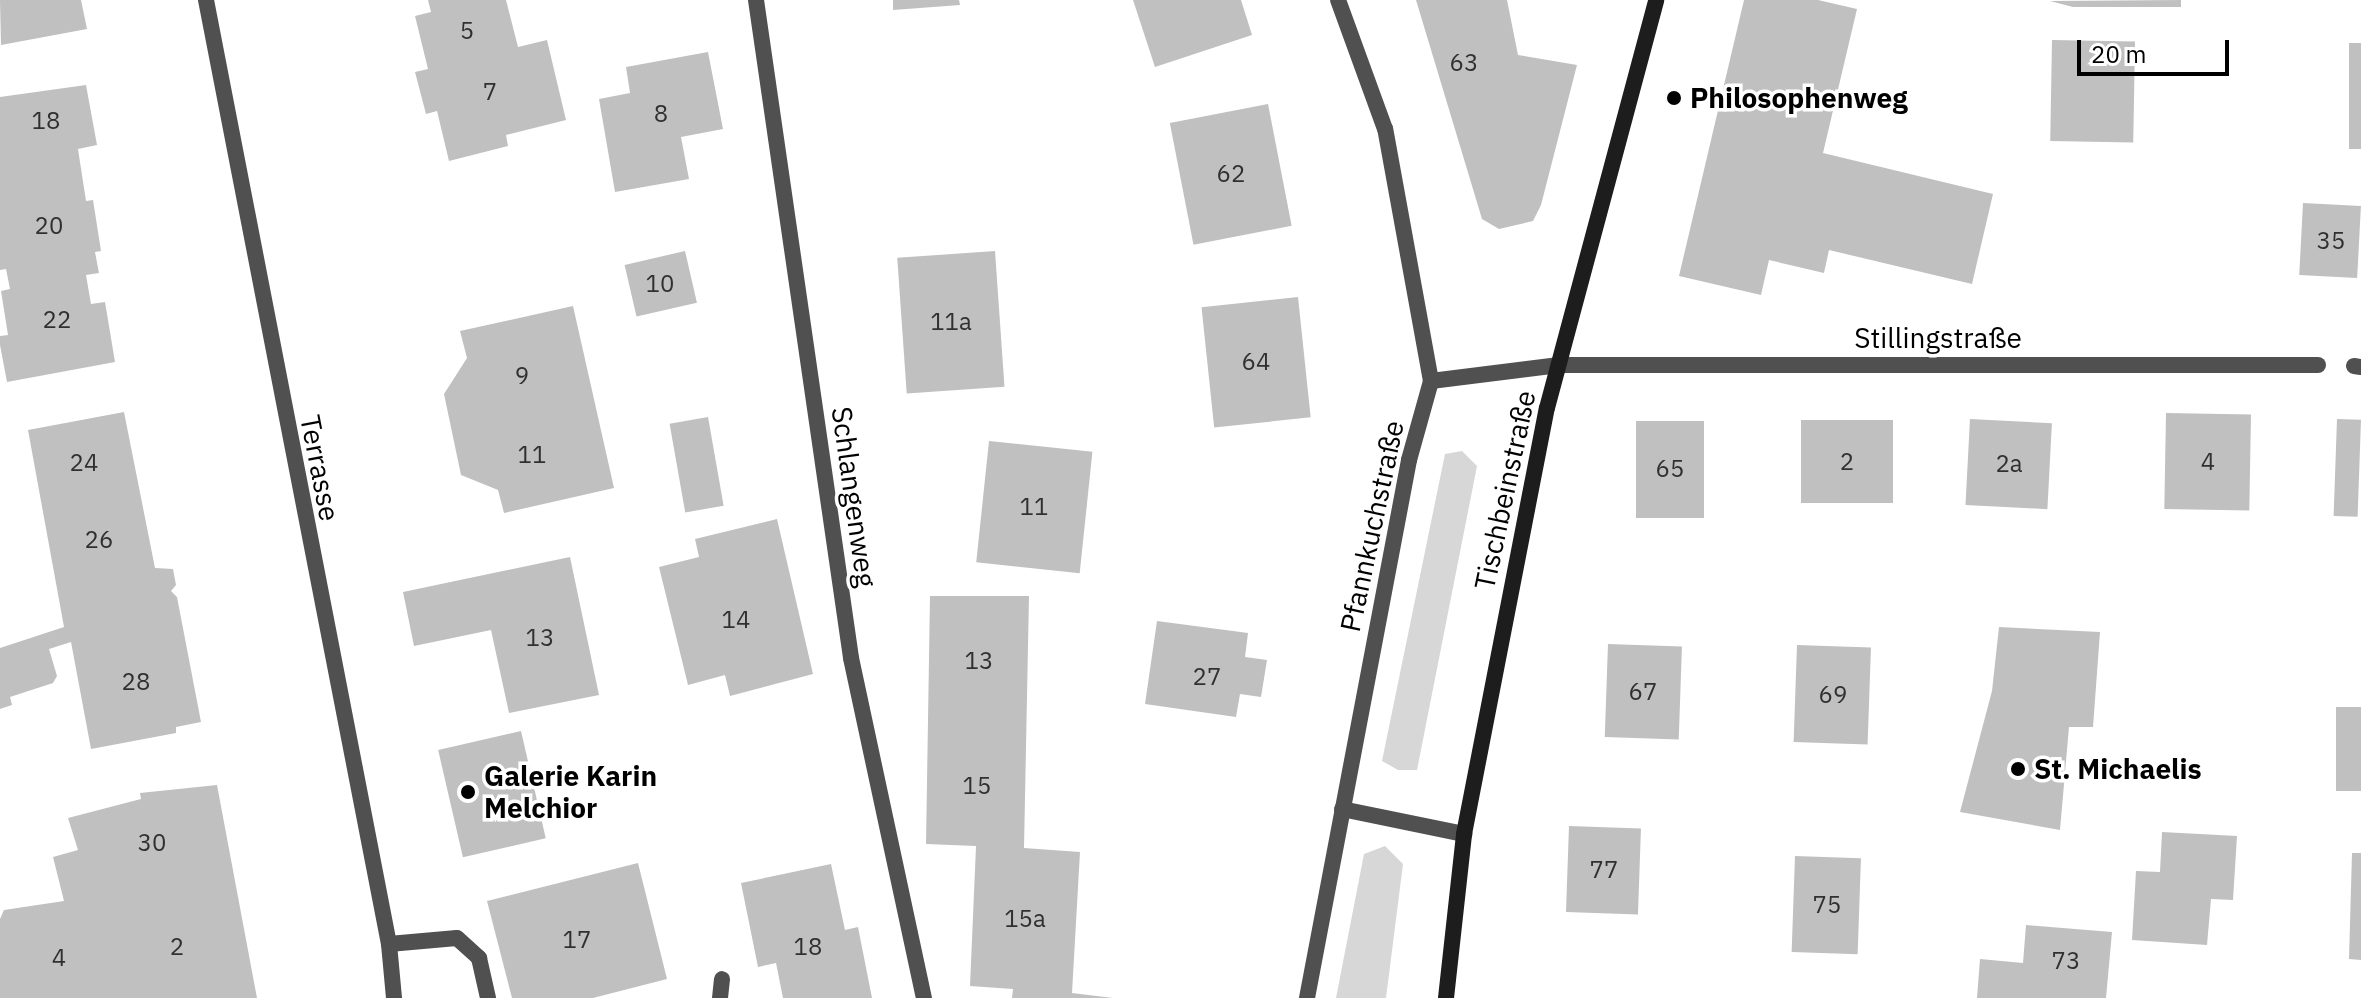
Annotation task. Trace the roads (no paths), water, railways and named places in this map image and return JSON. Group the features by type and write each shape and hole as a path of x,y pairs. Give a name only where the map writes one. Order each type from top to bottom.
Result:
{"main road":[{"name":"Tischbeinstraße","path":"1446,998 1464,834 1559,365 1656,0"}],"street":[{"name":"Terrasse","path":"206,0 389,944 394,998"},
{"name":"Schlangenweg","path":"756,0 851,658 924,998"},
{"path":"1338,0 1385,129 1431,381 1559,365"},
{"name":"Stillingstraße","path":"1559,365 2318,365"},
{"name":"Pfannkuchstraße","path":"1307,998 1409,460 1431,381"},
{"path":"1342,809 1464,834"},
{"path":"389,944 457,938 479,958 488,998"},
{"path":"720,998 722,979"}],"place":[{"name":"Philosophenweg","path":"1674,98"},
{"name":"St. Michaelis","path":"2018,769"},
{"name":"Galerie Karin Melchior","path":"468,792"}]}
